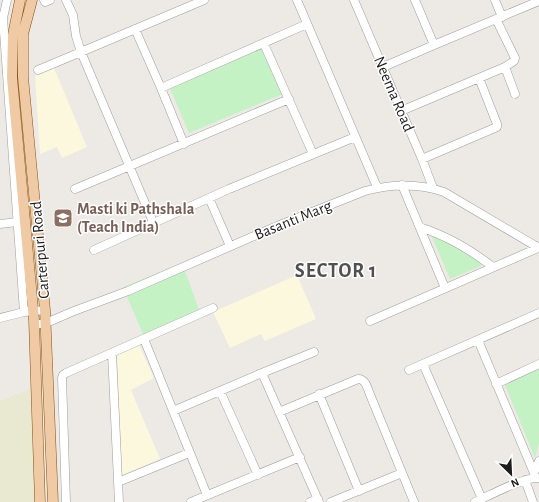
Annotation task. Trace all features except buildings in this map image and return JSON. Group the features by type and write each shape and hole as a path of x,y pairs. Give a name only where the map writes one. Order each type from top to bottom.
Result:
{"main road":[{"name":"Carterpuri Road","path":"20,0 13,35 12,78 28,312 34,325 40,502"},
{"name":"Carterpuri Road","path":"32,0 23,34 23,77 46,323 53,502"}],"street":[{"path":"7,0 1,18 17,222 28,312"},
{"path":"44,0 45,2 50,0"},
{"path":"66,0 73,15 76,36 81,52 153,222"},
{"path":"38,70 204,0"},
{"path":"297,0 377,187"},
{"name":"Neema Road","path":"354,0 402,111 433,188"},
{"path":"415,0 434,45"},
{"path":"402,111 513,63 515,58 499,18 495,0"},
{"path":"383,67 539,2"},
{"path":"1,18 28,18"},
{"path":"161,88 307,24"},
{"path":"135,29 184,144"},
{"path":"264,44 313,154"},
{"path":"505,67 515,94"},
{"path":"422,159 497,127 479,78"},
{"path":"75,190 289,100"},
{"path":"94,250 153,222 355,137"},
{"path":"402,185 445,288"},
{"name":"Basanti Marg","path":"34,325 46,323 128,291 230,246 377,187 402,185 416,186 433,188 444,192 538,248"},
{"path":"209,198 230,246"},
{"path":"0,224 17,222"},
{"path":"420,227 455,241 493,267"},
{"path":"370,321 538,248"},
{"path":"66,502 63,375 213,308"},
{"path":"0,318 45,310"},
{"path":"409,370 539,313"},
{"path":"144,339 189,453 208,495"},
{"path":"478,340 536,477"},
{"path":"173,411 314,352"},
{"path":"112,353 119,502"},
{"path":"423,364 479,500 525,480 536,477"},
{"path":"496,384 539,364"},
{"path":"262,373 300,458 315,501"},
{"path":"279,412 319,394 358,379 362,379 370,392 414,502"},
{"path":"220,391 258,474"},
{"path":"319,394 359,490"},
{"path":"118,482 189,453"},
{"path":"191,502 300,458"},
{"path":"536,477 539,461"},
{"path":"331,502 402,473"},
{"path":"525,480 533,502"}],"shaded area":[{"path":"54,68 87,147 62,158 57,147 40,154 35,76"},
{"path":"297,275 316,319 265,341 261,334 230,348 213,312"},
{"path":"138,343 154,378 131,390 160,459 122,475 117,352"}],"green space":[{"path":"265,45 285,93 189,133 169,86"},
{"path":"431,235 458,247 483,265 450,279"},
{"path":"182,263 200,312 144,337 123,287"},
{"path":"539,369 539,443 535,458 505,385"},
{"path":"39,386 43,502 0,502 0,401"}],"place":[{"name":"Masti ki Pathshala (Teach India)","path":"63,218"}],"district":[{"name":"SECTOR 1","path":"336,271"}]}
